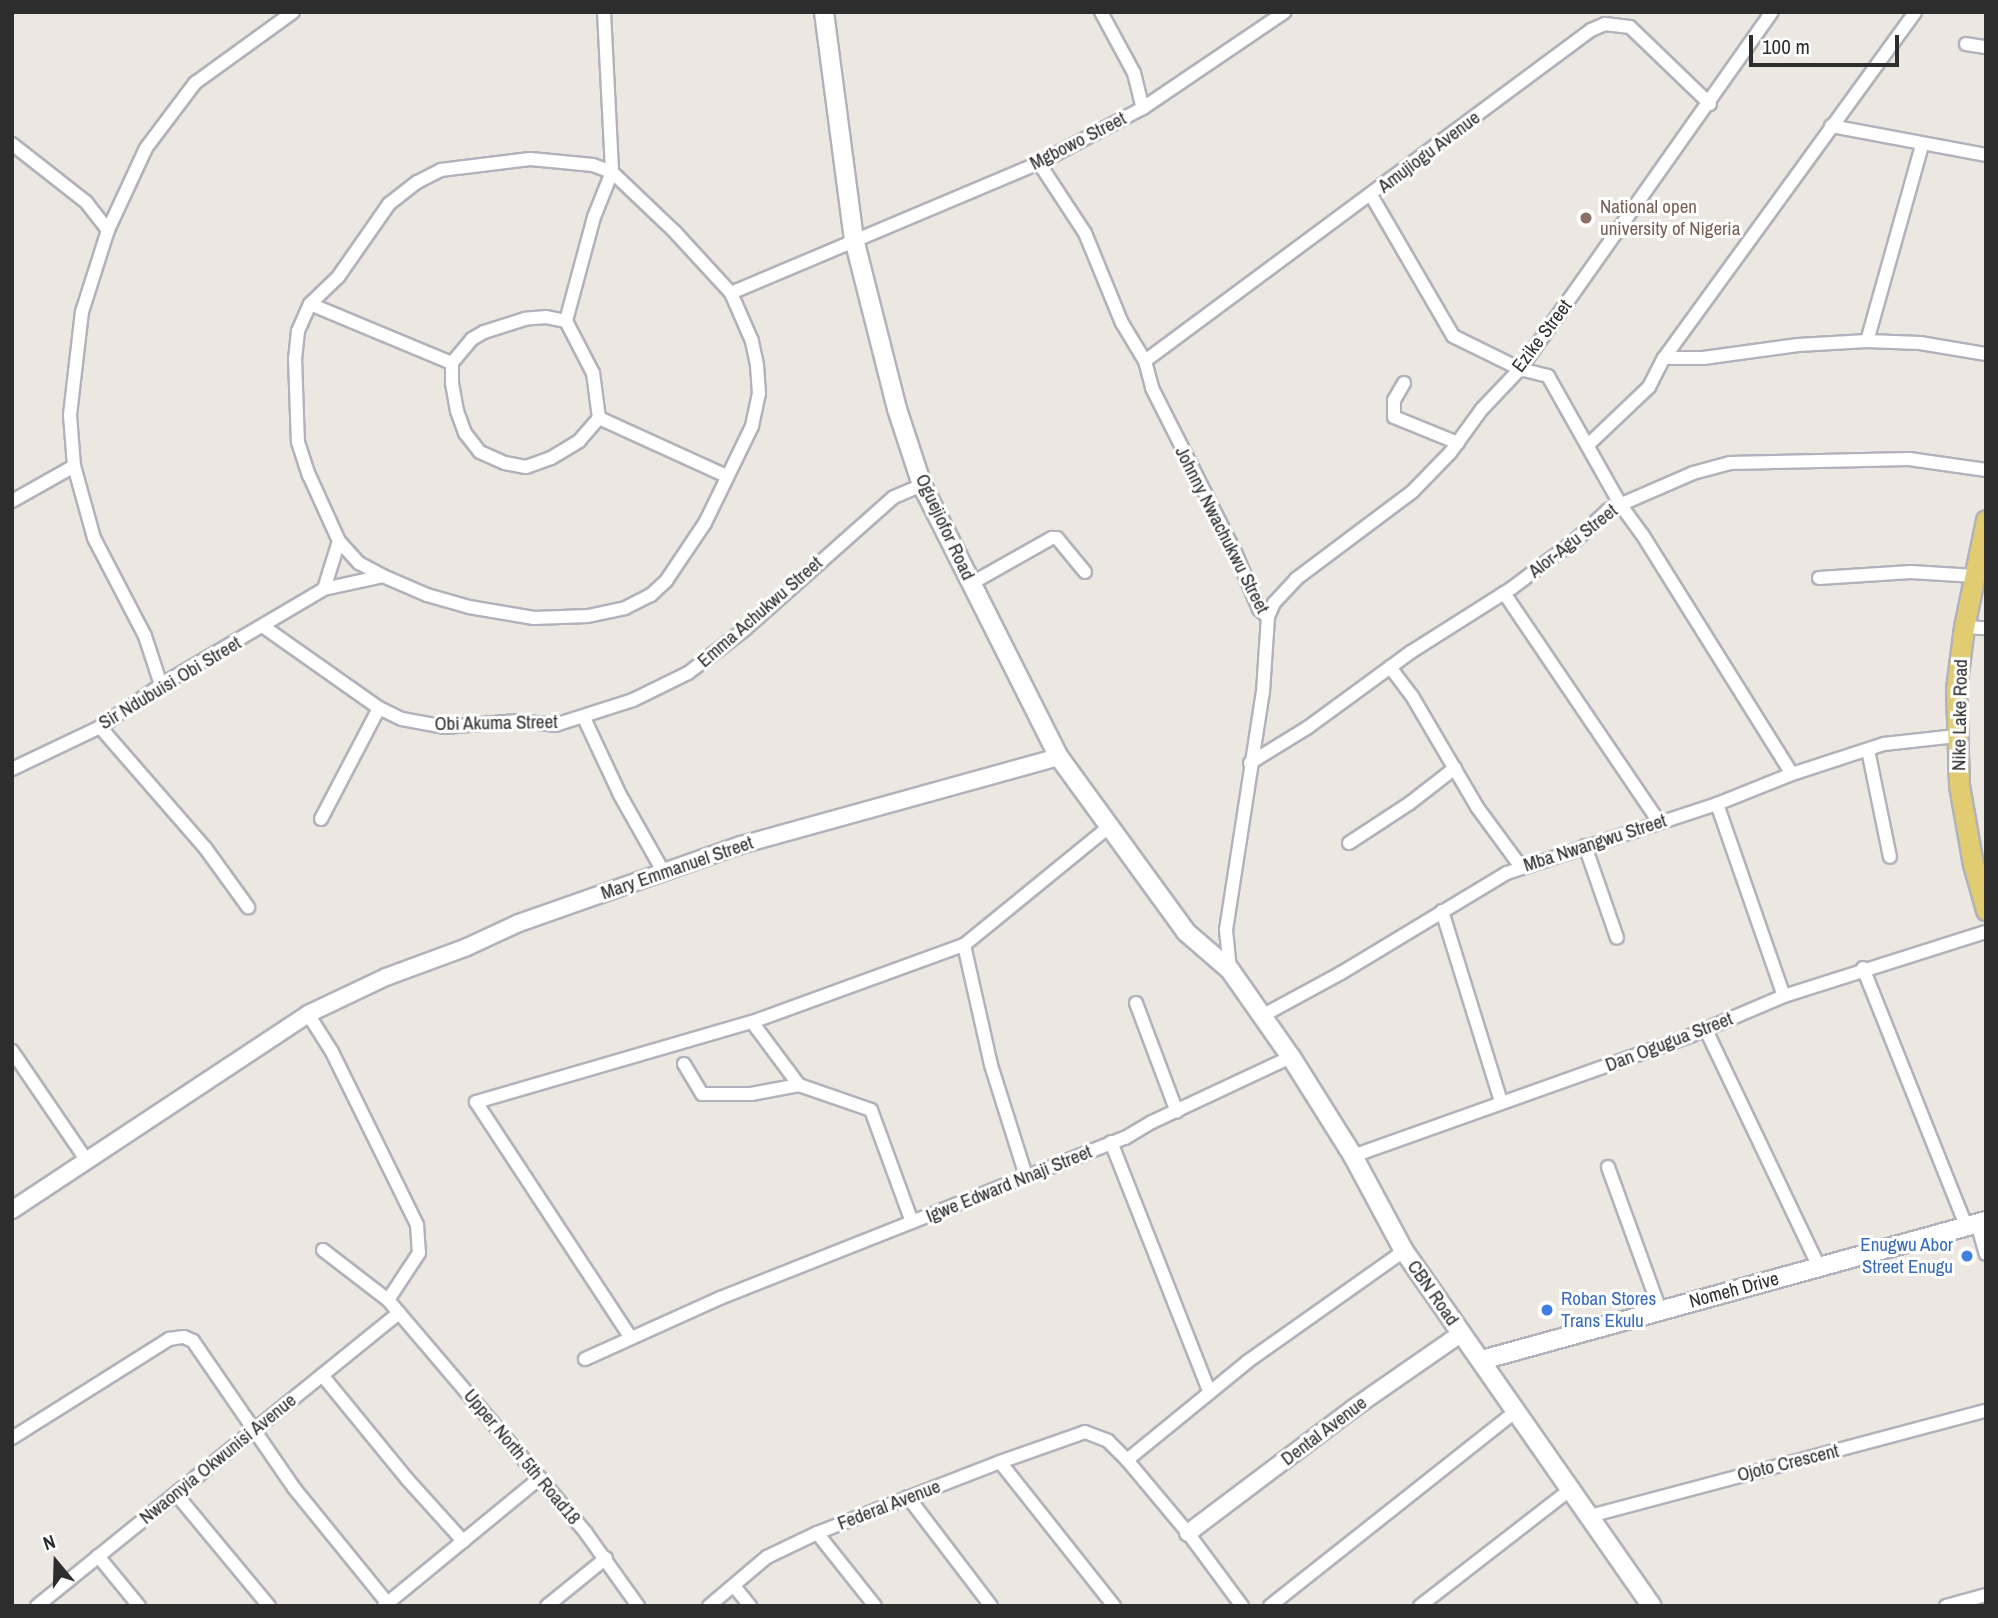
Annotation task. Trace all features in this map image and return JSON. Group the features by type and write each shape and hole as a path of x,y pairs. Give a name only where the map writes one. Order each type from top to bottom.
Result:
{"main road":[{"name":"Oguejiofor Road","path":"824,12 855,239 897,409 922,485 1059,757 1111,825 1186,932 1230,970"},
{"name":"Nike Lake Road","path":"1986,520 1964,627 1956,689 1959,785 1968,839 1986,910"},
{"name":"CBN Road","path":"1230,970 1260,1017 1291,1057 1353,1156 1404,1251 1652,1606"},
{"name":"Nomeh Drive","path":"1482,1360 1977,1223"}],"street":[{"path":"161,685 145,636 94,538 74,466 70,415 82,312 108,230 146,148 195,83 293,12"},
{"path":"566,321 546,317 525,319 484,331 472,339 452,363 452,383 465,433 480,452 505,463 526,467 551,458 579,441 599,418 593,373 566,321 594,217 611,172 604,12"},
{"path":"1101,12 1134,74 1143,108"},
{"name":"Mgbowo Street","path":"731,293 1039,163 1143,108 1285,12"},
{"name":"Amujiogu Avenue","path":"1145,361 1591,30 1605,24 1615,12"},
{"name":"Ezike Street","path":"1268,617 1285,589 1413,491 1458,443 1482,409 1520,369 1710,104 1772,12"},
{"path":"1588,445 1649,387 1664,358 1915,12"},
{"path":"1605,24 1629,27 1710,104"},
{"path":"1966,44 1986,47"},
{"path":"1831,126 1986,155"},
{"path":"12,144 86,201 108,230"},
{"path":"1867,341 1922,145"},
{"path":"530,159 593,165 611,172 675,232 731,293 752,341 759,394 752,426 705,523 666,581 651,595 625,608 588,616 534,618 469,607 426,595 359,563 339,541 298,442 295,358 298,331 310,304 338,277 389,204 417,182 441,170 530,159"},
{"name":"Johnny Nwachukwu Street","path":"1039,163 1085,233 1122,323 1145,361 1152,388 1188,465 1235,552 1259,609 1268,617 1263,692 1226,930 1230,970"},
{"path":"1371,195 1452,336 1520,369 1548,376 1620,504 1649,544 1792,774"},
{"path":"310,304 452,363"},
{"path":"1664,358 1703,358 1798,345 1867,341 1920,343 1986,354"},
{"path":"1404,383 1394,400 1394,417 1458,443"},
{"path":"599,418 726,476"},
{"name":"Alor-Agu Street","path":"1250,763 1307,728 1390,667 1504,593 1577,539 1608,510 1693,473 1730,463 1909,459 1986,470"},
{"path":"12,501 74,466"},
{"name":"Emma Achukwu Street","path":"584,718 633,700 688,673 744,630 894,497 922,485"},
{"path":"972,583 1052,538 1057,538 1085,572"},
{"path":"324,589 339,541"},
{"path":"1819,578 1911,572 1975,576"},
{"name":"Sir Ndubuisi Obi Street","path":"12,769 100,727 161,685 264,627 324,589 383,576"},
{"path":"1504,593 1659,822"},
{"name":"Obi Akuma Street","path":"264,627 379,708 402,719 445,727 481,727 518,721 555,725 584,718 620,795 663,871"},
{"path":"1964,627 1986,628"},
{"path":"1390,667 1477,807 1521,867"},
{"path":"321,818 379,708"},
{"path":"100,727 206,849 248,907"},
{"name":"Mba Nwangwu Street","path":"1260,1017 1341,973 1476,889 1521,867 1717,804 1792,774 1884,744 1957,737"},
{"path":"1868,750 1890,857"},
{"name":"Mary Emmanuel Street","path":"12,1210 308,1014 386,977 519,923 741,845 1059,757"},
{"path":"1349,843 1410,803 1455,768"},
{"path":"1717,804 1784,996"},
{"path":"631,1338 476,1102 752,1022 964,945 1111,825"},
{"path":"1585,846 1617,938"},
{"path":"1442,911 1501,1102"},
{"name":"Dan Ogugua Street","path":"1353,1156 1706,1030 1784,996 1863,968 1986,932"},
{"path":"964,945 990,1065 1027,1176"},
{"path":"1863,968 1977,1223 1986,1254"},
{"path":"1136,1003 1177,1112"},
{"path":"308,1014 332,1052 417,1225 419,1253 388,1300"},
{"path":"752,1022 799,1085"},
{"path":"1706,1030 1819,1267"},
{"path":"12,1051 87,1161"},
{"name":"Igwe Edward Nnaji Street","path":"585,1359 720,1298 1111,1142 1291,1057"},
{"path":"684,1063 702,1094 751,1094 799,1085 871,1110 912,1222"},
{"path":"1111,1142 1209,1391"},
{"path":"1608,1167 1660,1310"},
{"name":"Upper North 5th Road18","path":"323,1251 388,1300 606,1558 638,1606"},
{"path":"1242,1606 1188,1533 1127,1460 1209,1391 1404,1251"},
{"name":"Nwaonyia Okwunisi Avenue","path":"37,1606 399,1313"},
{"name":"Dental Avenue","path":"1188,1533 1355,1407 1462,1332"},
{"path":"12,1437 175,1337 184,1337 198,1345 294,1488 387,1605 540,1478"},
{"path":"322,1375 407,1479 463,1541"},
{"path":"1269,1606 1517,1410"},
{"name":"Ojoto Crescent","path":"1590,1516 1986,1411"},
{"name":"Federal Avenue","path":"709,1606 767,1557 817,1533 1085,1432 1108,1441 1127,1460"},
{"path":"1000,1462 1114,1606"},
{"path":"1420,1606 1571,1489"},
{"path":"176,1494 269,1606"},
{"path":"908,1497 991,1606"},
{"path":"817,1533 875,1606"},
{"path":"98,1556 139,1606"},
{"path":"547,1606 606,1558"},
{"path":"734,1586 750,1606"},
{"path":"1946,1606 1986,1595"}],"place":[{"name":"National open university of Nigeria","path":"1586,218"},
{"name":"Enugwu Abor Street Enugu","path":"1967,1256"},
{"name":"Roban Stores Trans Ekulu","path":"1547,1310"}]}
